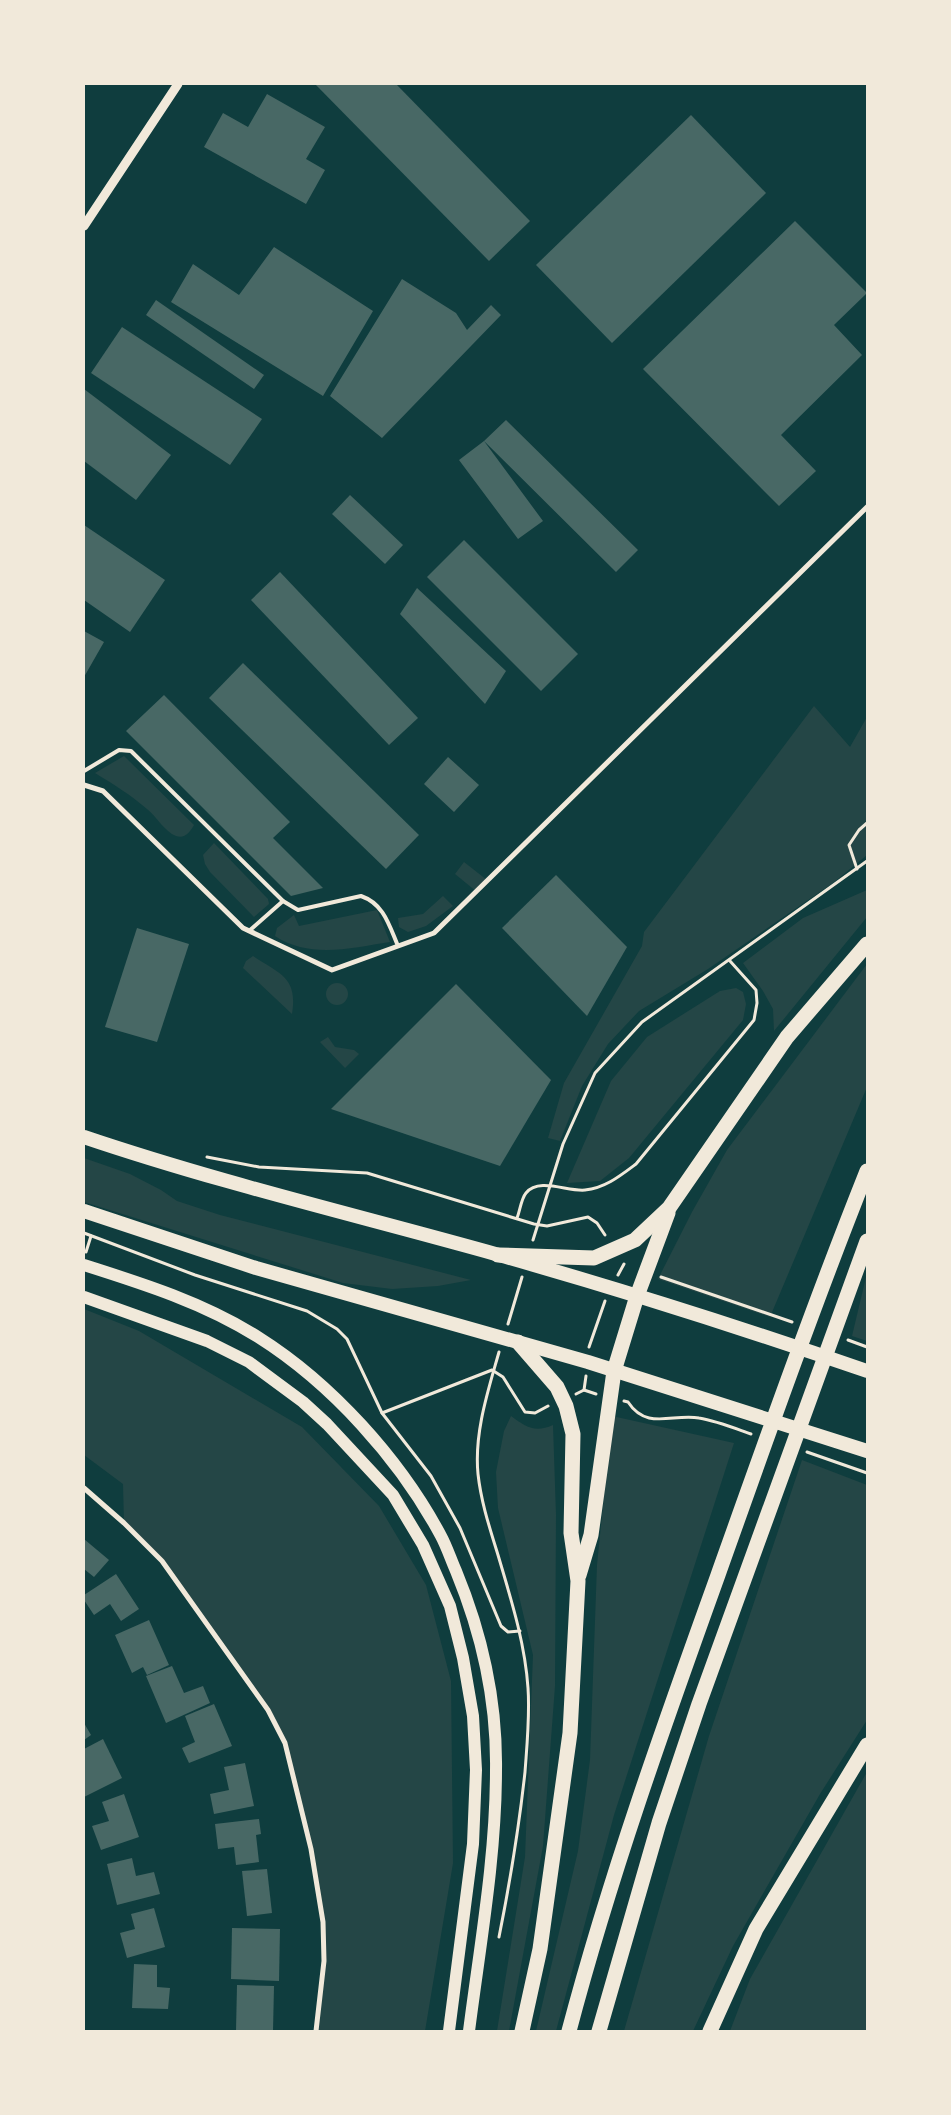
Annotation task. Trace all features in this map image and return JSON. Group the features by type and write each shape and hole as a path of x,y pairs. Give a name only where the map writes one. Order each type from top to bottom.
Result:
{"highway":[{"path":"498,1255 594,1258 616,1250 635,1240 669,1208 787,1037 867,944"},
{"path":"84,1137 271,1194 498,1255 611,1288 793,1345 867,1371"},
{"path":"569,2031 632,1820 666,1716 763,1447 867,1171"},
{"path":"578,1581 591,1535 614,1371 645,1272 669,1208"},
{"path":"84,1211 256,1268 588,1362 867,1451"},
{"path":"599,2031 659,1823 699,1704 867,1241"},
{"path":"518,1342 557,1387 566,1406 573,1434 571,1533 578,1581 570,1733 540,1949 522,2031"},
{"path":"710,2031 756,1929 867,1745"}],"main road":[{"path":"84,1259 170,1293 215,1314 257,1337 287,1357 368,1432 408,1484 442,1536 467,1598 480,1644 494,1716 496,1770 492,1846 469,2031"},
{"path":"84,1297 207,1340 249,1362 303,1402 327,1424 394,1495 423,1545 450,1606 463,1658 473,1716 476,1770 473,1844 449,2031"}],"street":[{"path":"84,226 178,84"},
{"path":"84,785 103,791 243,928 332,970 434,933 867,507"},
{"path":"84,1488 124,1523 162,1561 268,1710 285,1743 311,1849 323,1922 324,1961 316,2031"}],"lane":[{"path":"84,771 119,750 131,751 282,901 298,910 361,896 384,913 398,946"},
{"path":"249,931 282,901"}],"path":[{"path":"857,869 849,845 867,823"},
{"path":"531,1247 563,1144 595,1073 642,1022 730,961 867,861"},
{"path":"517,1219 525,1194 535,1187 548,1186 577,1190 598,1188 616,1179 636,1164 754,1020 757,1003 756,990 730,961"},
{"path":"198,1154 259,1168 367,1173 517,1219 548,1226 588,1217 597,1224 624,1264 793,1322"},
{"path":"84,1233 195,1275 307,1311 337,1329 347,1339 382,1413"},
{"path":"84,1259 92,1236"},
{"path":"584,1390 589,1348 599,1315 624,1264"},
{"path":"506,1330 523,1276"},
{"path":"840,1337 867,1347"},
{"path":"498,1945 512,1870 523,1786 527,1745 528,1688 520,1631 488,1522 478,1474 479,1432 487,1391 501,1347"}],"shaded area":[{"path":"814,706 850,747 867,717 867,855 833,883 708,969 639,1011 608,1044 582,1086 560,1141 548,1138 564,1083 642,946 644,932"},
{"path":"124,756 194,825 187,834 179,837 172,834 141,804 95,773"},
{"path":"214,843 268,899 269,904 254,917 210,872 205,864 203,855"},
{"path":"464,862 487,880 477,892 455,874"},
{"path":"867,890 867,917 774,1031 773,1009 743,963 803,918"},
{"path":"443,896 453,906 426,926 408,932 399,927 398,918 423,914"},
{"path":"377,910 390,942 346,949 316,950 288,943 275,936 277,928 294,915 299,926"},
{"path":"253,956 285,978 292,992 292,1014 243,968 246,961"},
{"path":"867,964 867,1087 770,1317 658,1279 692,1212 727,1150"},
{"path":"337,983 345,986 348,994 345,1002 337,1005 329,1002 326,994 329,986"},
{"path":"736,988 743,992 746,1004 743,1020 629,1158 600,1181 567,1183 611,1081 647,1037 720,991"},
{"path":"328,1037 335,1047 354,1050 359,1054 345,1068 320,1042"},
{"path":"84,1158 130,1174 161,1190 177,1201 220,1215 471,1280 438,1286 392,1289 343,1283 84,1202"},
{"path":"867,1273 867,1341 852,1336"},
{"path":"84,1309 139,1331 302,1427 379,1506 426,1585 451,1681 453,1863 425,2031 316,2031 324,1961 323,1922 311,1849 285,1743 268,1710 162,1561 124,1523 123,1484 84,1455"},
{"path":"511,1416 531,1428 541,1429 553,1425 556,1515 555,1686 543,1846 509,2031 497,2031 525,1857 533,1655 498,1508 496,1472 504,1431"},
{"path":"612,1416 734,1443 614,1815 556,2031 536,2031 578,1851 590,1760 597,1565"},
{"path":"802,1460 867,1485 867,1720 820,1794 733,1946 693,2031 624,2031 709,1736"},
{"path":"867,1772 867,2031 730,2031 750,1979"}],"building":[{"path":"315,84 396,84 530,221 489,261"},
{"path":"267,94 325,127 306,159 325,170 306,204 204,147 223,113 248,127"},
{"path":"691,115 766,193 612,343 536,265"},
{"path":"795,221 867,293 834,325 862,355 781,435 816,471 779,506 643,369"},
{"path":"274,247 373,311 323,396 171,302 193,264 239,295"},
{"path":"402,279 456,313 467,330 491,305 501,315 382,438 330,396"},
{"path":"156,300 264,375 254,389 146,315"},
{"path":"122,327 262,419 230,465 91,373"},
{"path":"84,389 171,455 136,500 84,461"},
{"path":"506,420 638,550 616,572 484,441"},
{"path":"484,441 543,521 518,539 459,460"},
{"path":"350,495 403,545 385,564 332,514"},
{"path":"84,525 165,580 130,632 84,600"},
{"path":"464,540 578,654 541,691 427,577"},
{"path":"280,572 418,718 389,745 251,600"},
{"path":"417,588 506,671 485,704 400,614"},
{"path":"84,631 104,642 84,677"},
{"path":"243,663 419,835 386,869 209,698"},
{"path":"164,695 290,822 273,838 323,888 291,896 126,731"},
{"path":"448,757 479,785 454,812 424,784"},
{"path":"556,875 627,947 587,1016 502,928"},
{"path":"137,928 189,944 157,1042 105,1027"},
{"path":"456,984 551,1080 500,1166 331,1109"},
{"path":"84,1539 109,1560 94,1577 84,1569"},
{"path":"116,1574 139,1609 121,1621 110,1604 94,1615 84,1600 84,1595"},
{"path":"149,1620 169,1665 147,1675 143,1667 132,1673 115,1635"},
{"path":"172,1666 184,1693 203,1686 210,1703 166,1723 146,1676"},
{"path":"214,1704 232,1746 189,1763 182,1748 195,1742 185,1716"},
{"path":"84,1723 91,1735 84,1740"},
{"path":"103,1739 122,1778 84,1797 84,1749"},
{"path":"245,1763 254,1806 214,1814 210,1794 229,1790 224,1767"},
{"path":"124,1794 139,1837 101,1850 92,1826 109,1821 102,1802"},
{"path":"259,1819 261,1834 256,1835 259,1862 236,1865 234,1847 218,1849 215,1824"},
{"path":"132,1858 136,1876 154,1872 160,1894 117,1905 107,1864"},
{"path":"267,1869 272,1913 247,1916 242,1871"},
{"path":"154,1908 165,1947 127,1958 120,1933 135,1929 131,1914"},
{"path":"232,1928 280,1929 279,1981 231,1979"},
{"path":"134,1964 157,1965 157,1987 170,1988 168,2009 132,2008"},
{"path":"237,1985 274,1986 273,2031 236,2031"}]}
